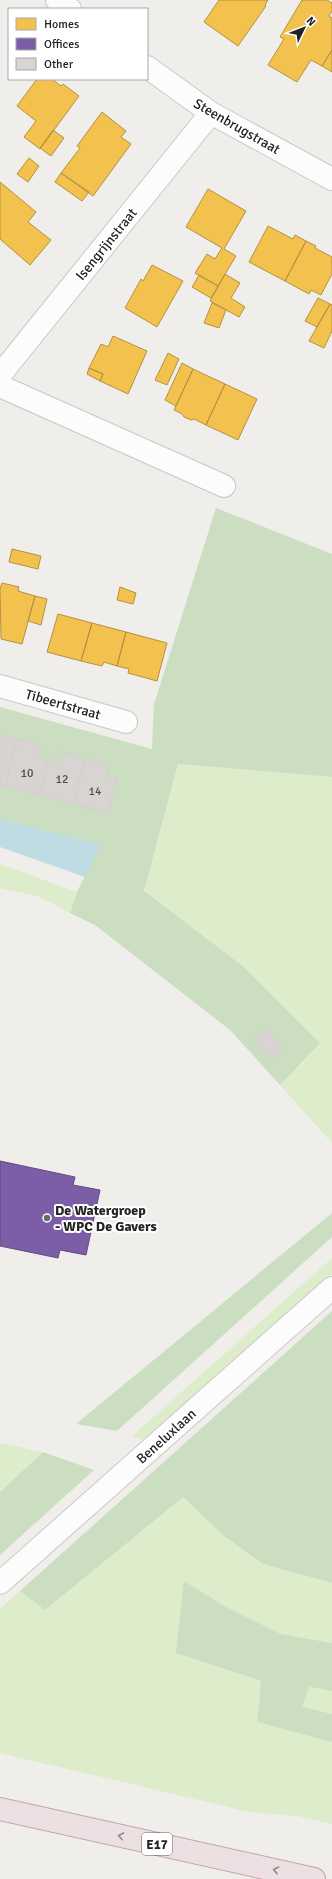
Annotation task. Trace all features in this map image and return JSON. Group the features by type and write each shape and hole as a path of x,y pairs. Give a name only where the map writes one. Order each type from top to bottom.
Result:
{"highway":[{"name":"E17","path":"0,1808 314,1879"}],"street":[{"path":"58,0 69,8"},
{"name":"Steenbrugstraat","path":"148,68 211,113 332,179"},
{"name":"Isengrijnstraat","path":"0,375 211,113"},
{"path":"0,386 224,486"},
{"name":"Tibeertstraat","path":"0,686 126,722"},
{"name":"Beneluxlaan","path":"0,1583 332,1288"}],"green space":[{"path":"216,508 332,554 332,777 178,764 144,891 244,967 320,1043 280,1085 230,1030 95,925 70,913 77,892 100,845 0,819 0,707 152,749 154,704"},
{"path":"178,764 332,777 332,1143 280,1085 320,1043 244,967 144,892"},
{"path":"0,864 77,892 70,913 40,897 0,888"},
{"path":"332,1213 332,1237 117,1431 76,1424"},
{"path":"332,1258 332,1274 145,1440 132,1436"},
{"path":"332,1311 332,1583 263,1564 224,1536 183,1497 45,1610 20,1591"},
{"path":"0,1443 43,1452 0,1492"},
{"path":"43,1452 94,1470 0,1555 0,1492"},
{"path":"183,1496 224,1536 263,1564 332,1583 332,1643 281,1634 226,1607 185,1582 176,1653 261,1681 257,1722 332,1742 332,1824 297,1816 249,1812 0,1753 0,1609 20,1591 45,1610"},
{"path":"184,1581 226,1607 281,1634 332,1643 332,1691 309,1687 302,1707 332,1714 332,1742 257,1722 261,1681 176,1653"},
{"path":"308,1687 332,1691 332,1714 302,1708"}],"water":[{"path":"0,819 101,845 85,877 0,847"}],"building: Homes":[{"path":"219,0 268,0 265,5 266,6 238,46 204,22"},
{"path":"302,0 327,0 332,3 332,11 329,16 332,18 332,50 322,66 311,60 297,82 268,65 284,39 280,37"},
{"path":"332,50 332,72 322,66"},
{"path":"36,80 53,80 61,86 63,84 79,96 40,149 24,137 36,121 17,106"},
{"path":"102,112 126,131 121,137 131,144 93,196 61,173 80,148 77,146"},
{"path":"53,130 64,138 51,156 40,148"},
{"path":"29,158 39,166 28,182 17,174"},
{"path":"61,173 89,192 82,201 55,182"},
{"path":"0,182 36,212 28,222 51,240 30,265 0,239"},
{"path":"208,189 246,211 224,249 236,256 218,286 195,273 207,254 215,259 222,248 186,227"},
{"path":"268,226 293,239 295,235 306,241 285,281 249,262"},
{"path":"306,241 316,246 315,248 332,257 332,274 321,295 311,290 309,294 285,281"},
{"path":"152,265 183,281 157,327 125,308 141,279 143,281"},
{"path":"225,274 240,283 231,298 245,307 239,317 210,301"},
{"path":"199,275 218,286 211,298 192,287"},
{"path":"318,298 330,304 317,327 305,321"},
{"path":"212,303 226,310 219,328 204,323"},
{"path":"330,304 332,305 332,331 324,348 309,341"},
{"path":"113,336 147,351 128,394 100,381 103,374 89,368 101,344 108,347"},
{"path":"168,353 179,359 167,385 155,380"},
{"path":"182,363 193,369 176,406 165,400"},
{"path":"89,368 103,374 100,381 87,374"},
{"path":"193,369 225,384 206,425 194,419 191,420 184,417 182,414 174,410"},
{"path":"225,384 257,399 238,440 206,425"},
{"path":"12,549 41,556 38,569 9,562"},
{"path":"2,583 19,587 18,591 35,596 22,644 1,639 0,589"},
{"path":"120,587 136,593 133,604 117,600"},
{"path":"35,596 47,599 41,625 28,621"},
{"path":"58,614 92,623 81,661 47,652"},
{"path":"92,623 126,632 117,666 104,662 102,666 81,661"},
{"path":"126,632 167,643 157,681 128,673 129,669 117,666"}],"building: Offices":[{"name":"De Watergroep - WPC De Gavers","path":"0,1161 75,1177 73,1185 100,1190 86,1255 60,1250 58,1258 0,1246"}],"building: Other":[{"path":"0,735 17,739 5,786 0,785"},
{"path":"17,739 41,746 38,756 49,759 39,795 5,786"},
{"path":"62,752 86,758 73,804 39,795 49,759 59,762"},
{"path":"86,758 109,764 106,775 117,778 108,813 73,804"},
{"path":"267,1028 285,1047 272,1059 254,1040"}],"place":[{"name":"De Watergroep - WPC De Gavers","path":"47,1218"}]}
